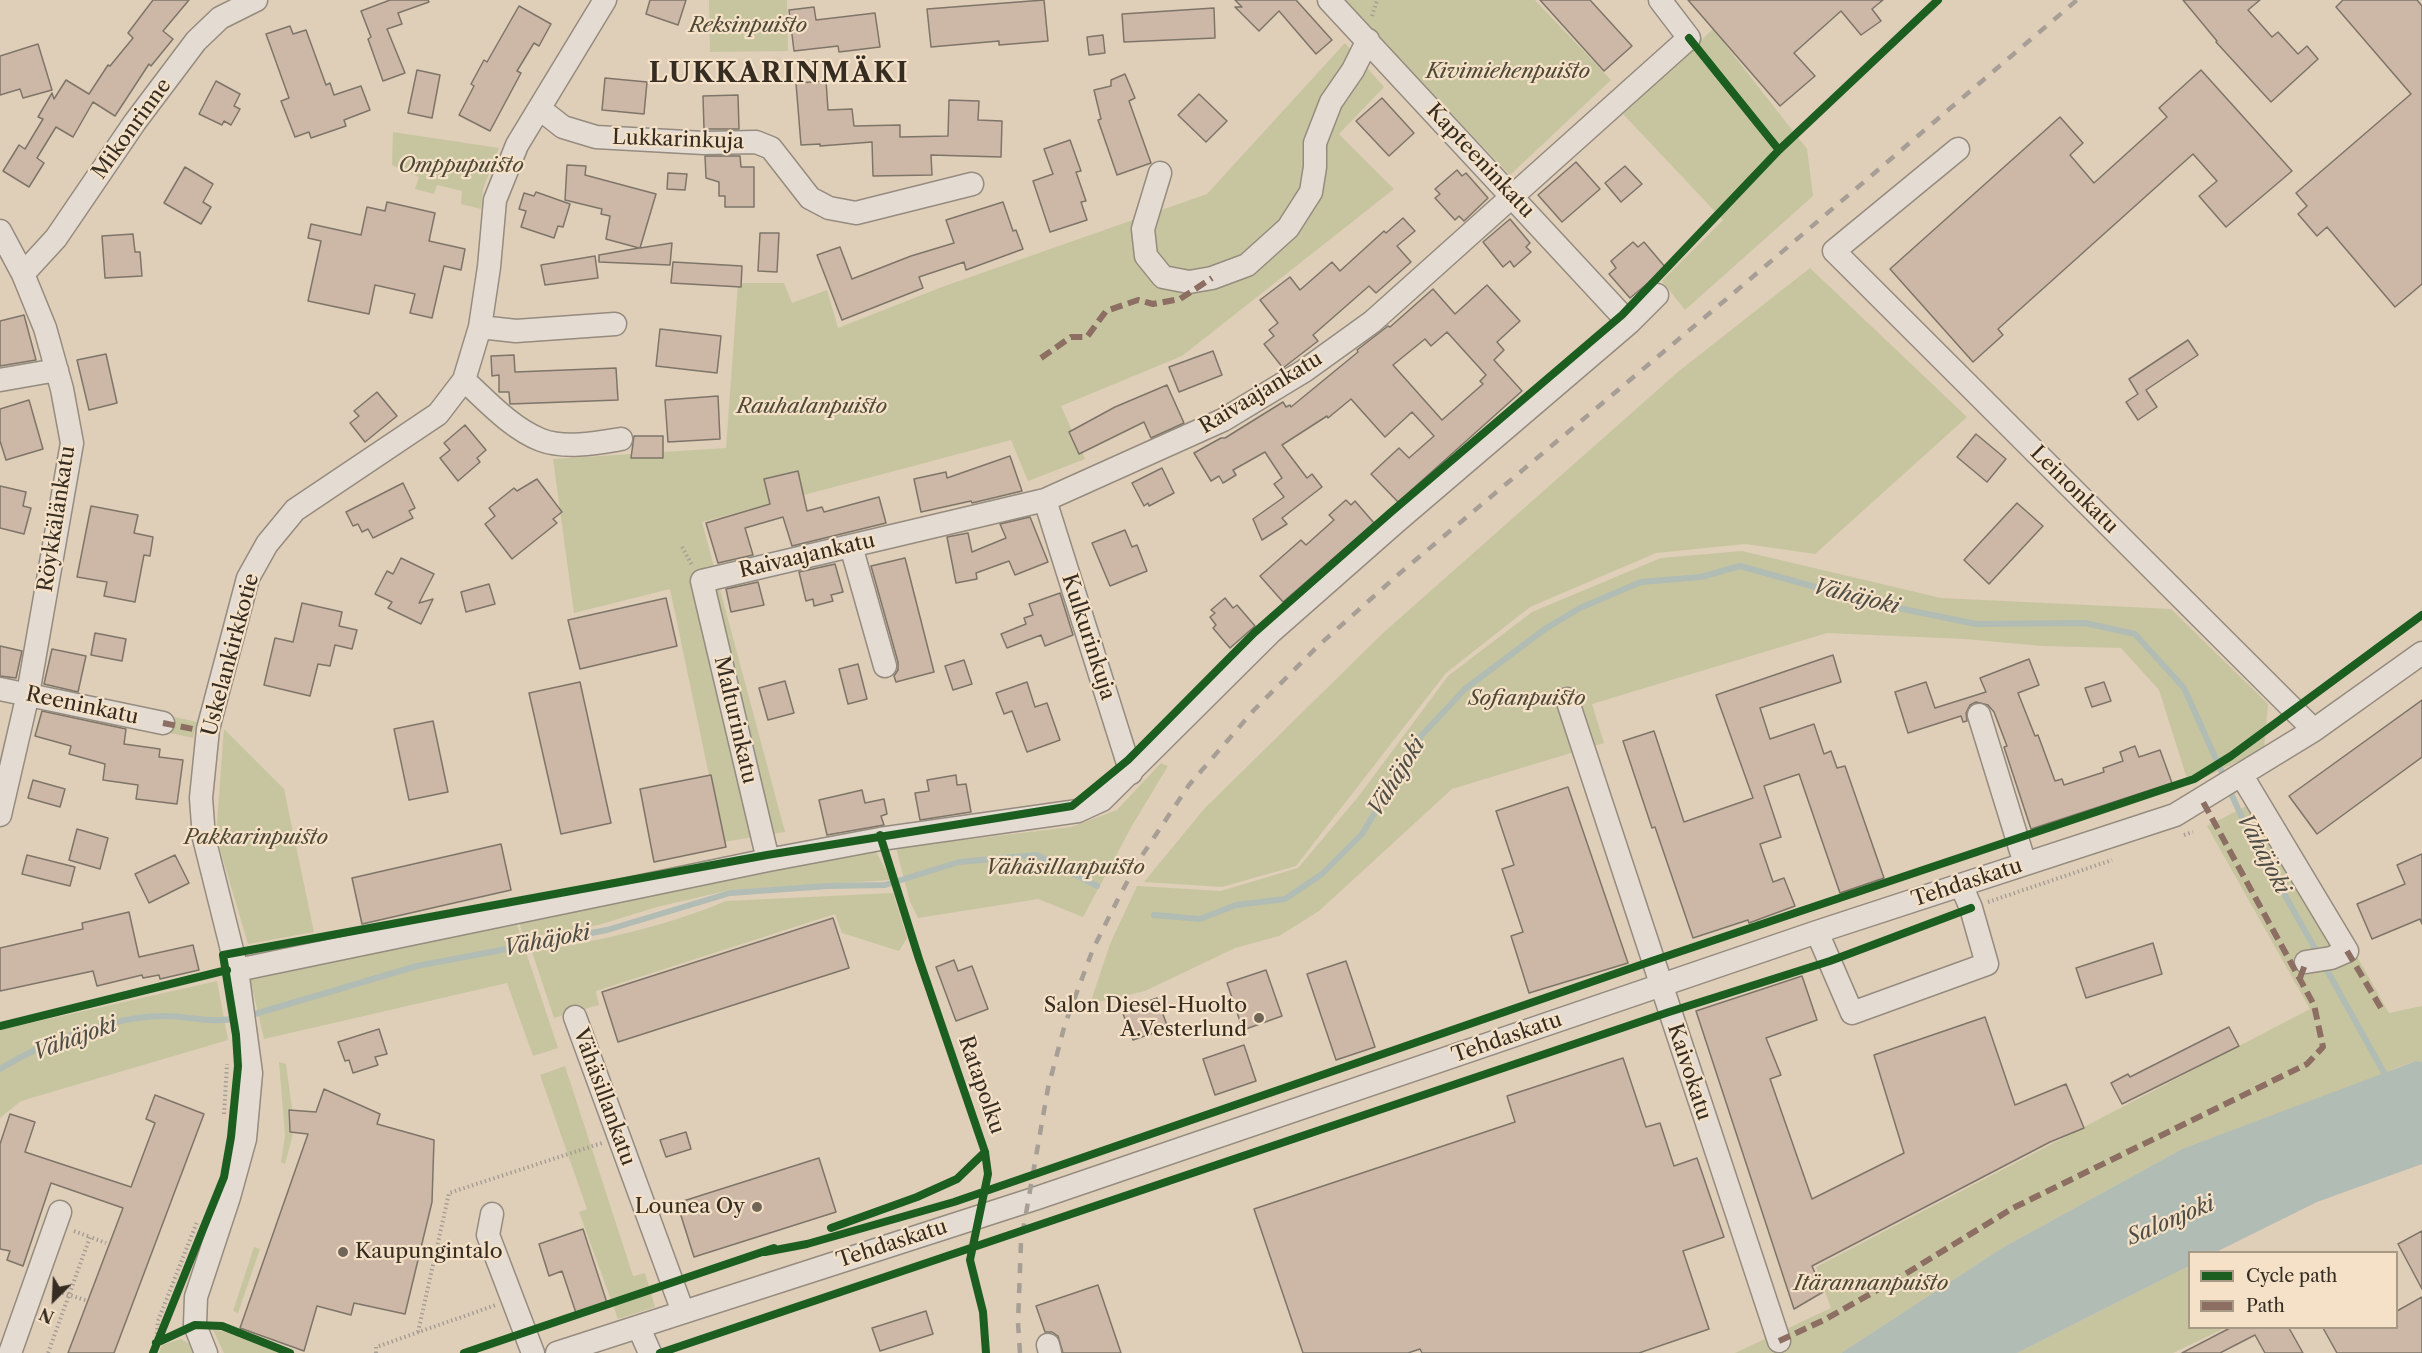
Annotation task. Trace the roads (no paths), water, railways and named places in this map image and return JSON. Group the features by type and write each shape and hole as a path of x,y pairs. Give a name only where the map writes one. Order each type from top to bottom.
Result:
{"street":[{"name":"Mikonrinne","path":"22,274 56,238 135,122 196,41 220,18 256,0"},
{"name":"Uskelankirkkotie","path":"206,1353 195,1325 196,1298 245,1139 251,1072 237,970 204,838 201,798 208,729 248,578 267,544 295,510 438,414 464,380 480,327 489,267 495,200 514,152 605,0"},
{"name":"Kapteeninkatu","path":"1329,0 1629,323"},
{"name":"Raivaajankatu","path":"702,581 1045,500 1223,420 1304,371 1372,322 1689,38 1660,0"},
{"path":"1160,173 1143,229 1146,256 1163,277 1189,282 1212,278 1246,265 1288,228 1311,192 1315,167 1315,142 1330,102 1353,70 1368,40"},
{"name":"Lukkarinkuja","path":"540,109 563,127 596,137 704,143 756,142 771,148 810,198 829,208 856,213 972,184"},
{"name":"Leinonkatu","path":"1958,149 1834,251 2314,730"},
{"name":"Röykkälänkatu","path":"0,231 22,274 45,328 57,370 72,443 28,694 0,815"},
{"path":"237,970 768,860 880,839 1078,812 1102,800 1272,631 1629,323 1658,295"},
{"path":"480,327 516,332 615,324"},
{"path":"0,380 57,370"},
{"path":"464,380 520,428 543,441 569,444 621,439"},
{"name":"Kulkurinkuja","path":"1045,500 1131,773"},
{"path":"851,546 885,666"},
{"name":"Malturinkatu","path":"702,581 768,860"},
{"name":"Tehdaskatu","path":"557,1353 1037,1198 1817,932 2175,815 2210,796 2314,730 2422,653"},
{"name":"Reeninkatu","path":"0,689 163,723"},
{"name":"Kaivokatu","path":"1567,699 1779,1341"},
{"path":"1979,715 2025,864"},
{"path":"2242,776 2347,951 2331,958 2306,962"},
{"path":"1817,932 1852,1012 1987,964 1971,908 1961,885"},
{"name":"Vähäsillankatu","path":"575,1017 683,1312"},
{"path":"492,1214 488,1235 533,1353"},
{"path":"10,1353 64,1221"},
{"path":"639,1328 650,1353"}],"water":[{"name":"Salonjoki","path":"2416,1061 2422,1062 2422,1164 2317,1202 2218,1251 2188,1251 2188,1267 2017,1353 1841,1353 2002,1248 2182,1149"}],"waterway":[{"name":"Vähäjoki","path":"1154,915 1200,919 1236,905 1285,899 1322,874 1362,834 1422,735 1465,689 1545,629 1580,608 1641,582 1701,577 1740,566 1869,602 1976,624 2085,623 2135,634 2184,688 2225,779"},
{"name":"Vähäjoki","path":"2229,789 2245,824 2318,954"},
{"name":"Vähäjoki","path":"248,1016 417,966 607,930 730,893 828,886 885,885 959,862 1037,855 1097,886"},
{"name":"Vähäjoki","path":"2323,963 2388,1080"},
{"name":"Vähäjoki","path":"0,1069 58,1040 124,1020 165,1016 210,1020 238,1018"}],"railway":[{"path":"1020,1353 1018,1323 1021,1242 1048,1088 1065,1024 1093,949 1119,897 1139,860 1189,785 1254,710 1318,646 1400,573 1742,286 2077,0"}],"place":[{"name":"Salon Diesel-Huolto A.Vesterlund","path":"1259,1018"},
{"name":"Lounea Oy","path":"757,1207"},
{"name":"Kaupungintalo","path":"343,1252"}],"district":[{"name":"LUKKARINMÄKI","path":"779,74"}],"park label":[{"name":"Reksinpuisto","path":"748,26"},
{"name":"Kivimiehenpuisto","path":"1508,72"},
{"name":"Omppupuisto","path":"461,166"},
{"name":"Rauhalanpuisto","path":"812,407"},
{"name":"Sofianpuisto","path":"1527,699"},
{"name":"Pakkarinpuisto","path":"256,838"},
{"name":"Vähäsillanpuisto","path":"1065,868"},
{"name":"Itärannanpuisto","path":"1871,1284"}]}
